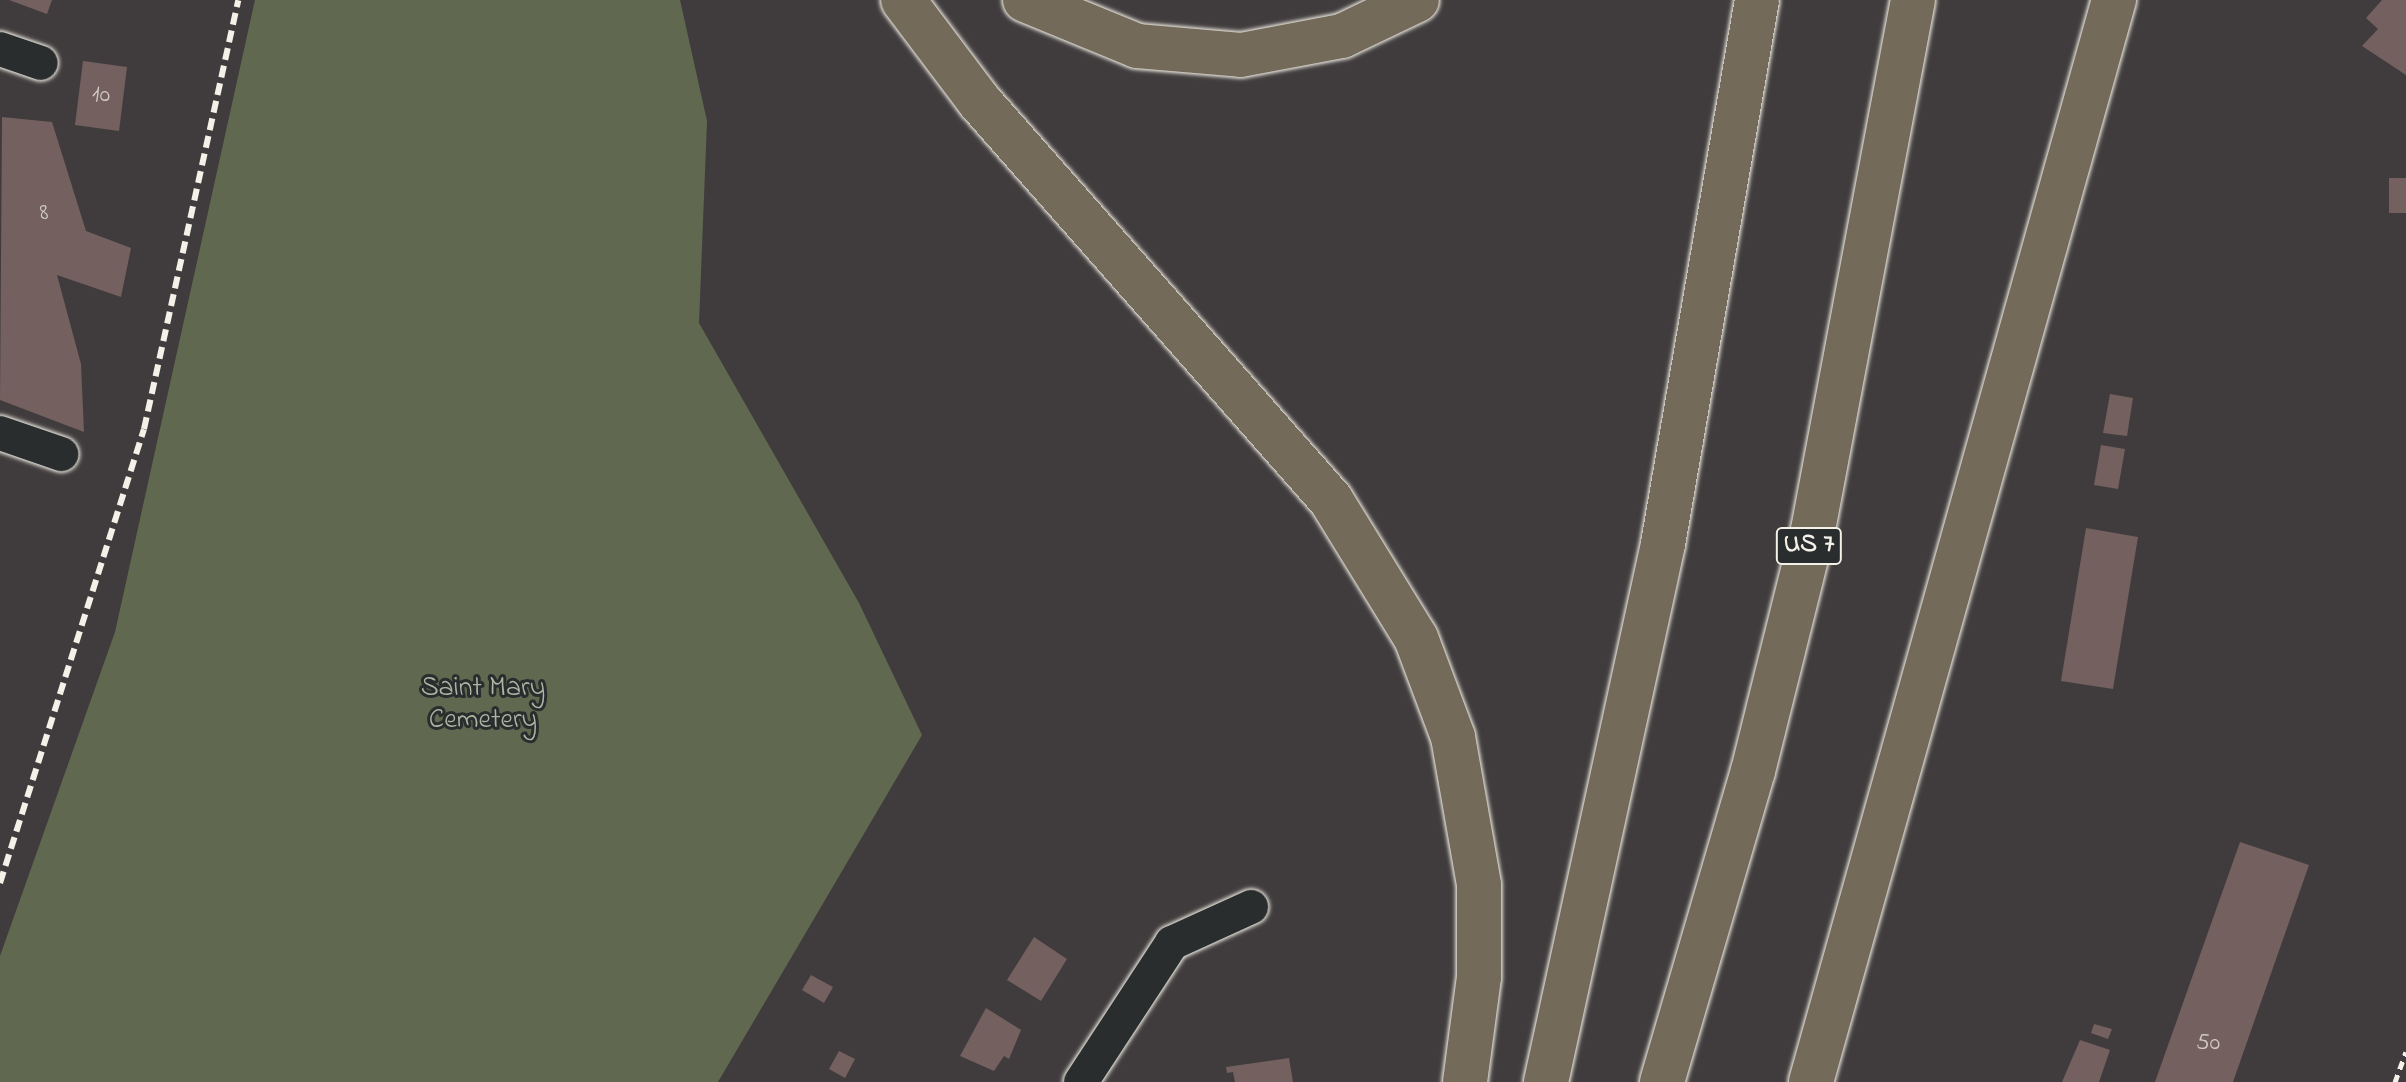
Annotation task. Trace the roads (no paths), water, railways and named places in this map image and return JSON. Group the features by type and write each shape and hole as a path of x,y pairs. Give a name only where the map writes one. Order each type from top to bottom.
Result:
{"highway":[{"path":"903,0 979,101 1331,500 1410,626 1453,737 1474,838 1481,933 1465,1082"},
{"path":"1025,0 1137,46 1241,55 1342,36 1417,0"},
{"path":"1546,1082 1663,544 1757,0"},
{"name":"US 7","path":"1662,1082 1753,771 1813,530 1913,0"},
{"path":"1811,1082 2114,0"}],"street":[{"path":"0,49 41,63"},
{"path":"0,433 61,454"},
{"path":"1081,1082 1172,943 1251,907"}],"railway":[{"path":"0,883 144,429 238,0"}],"park label":[{"name":"Saint Mary Cemetery","path":"483,705"}]}
